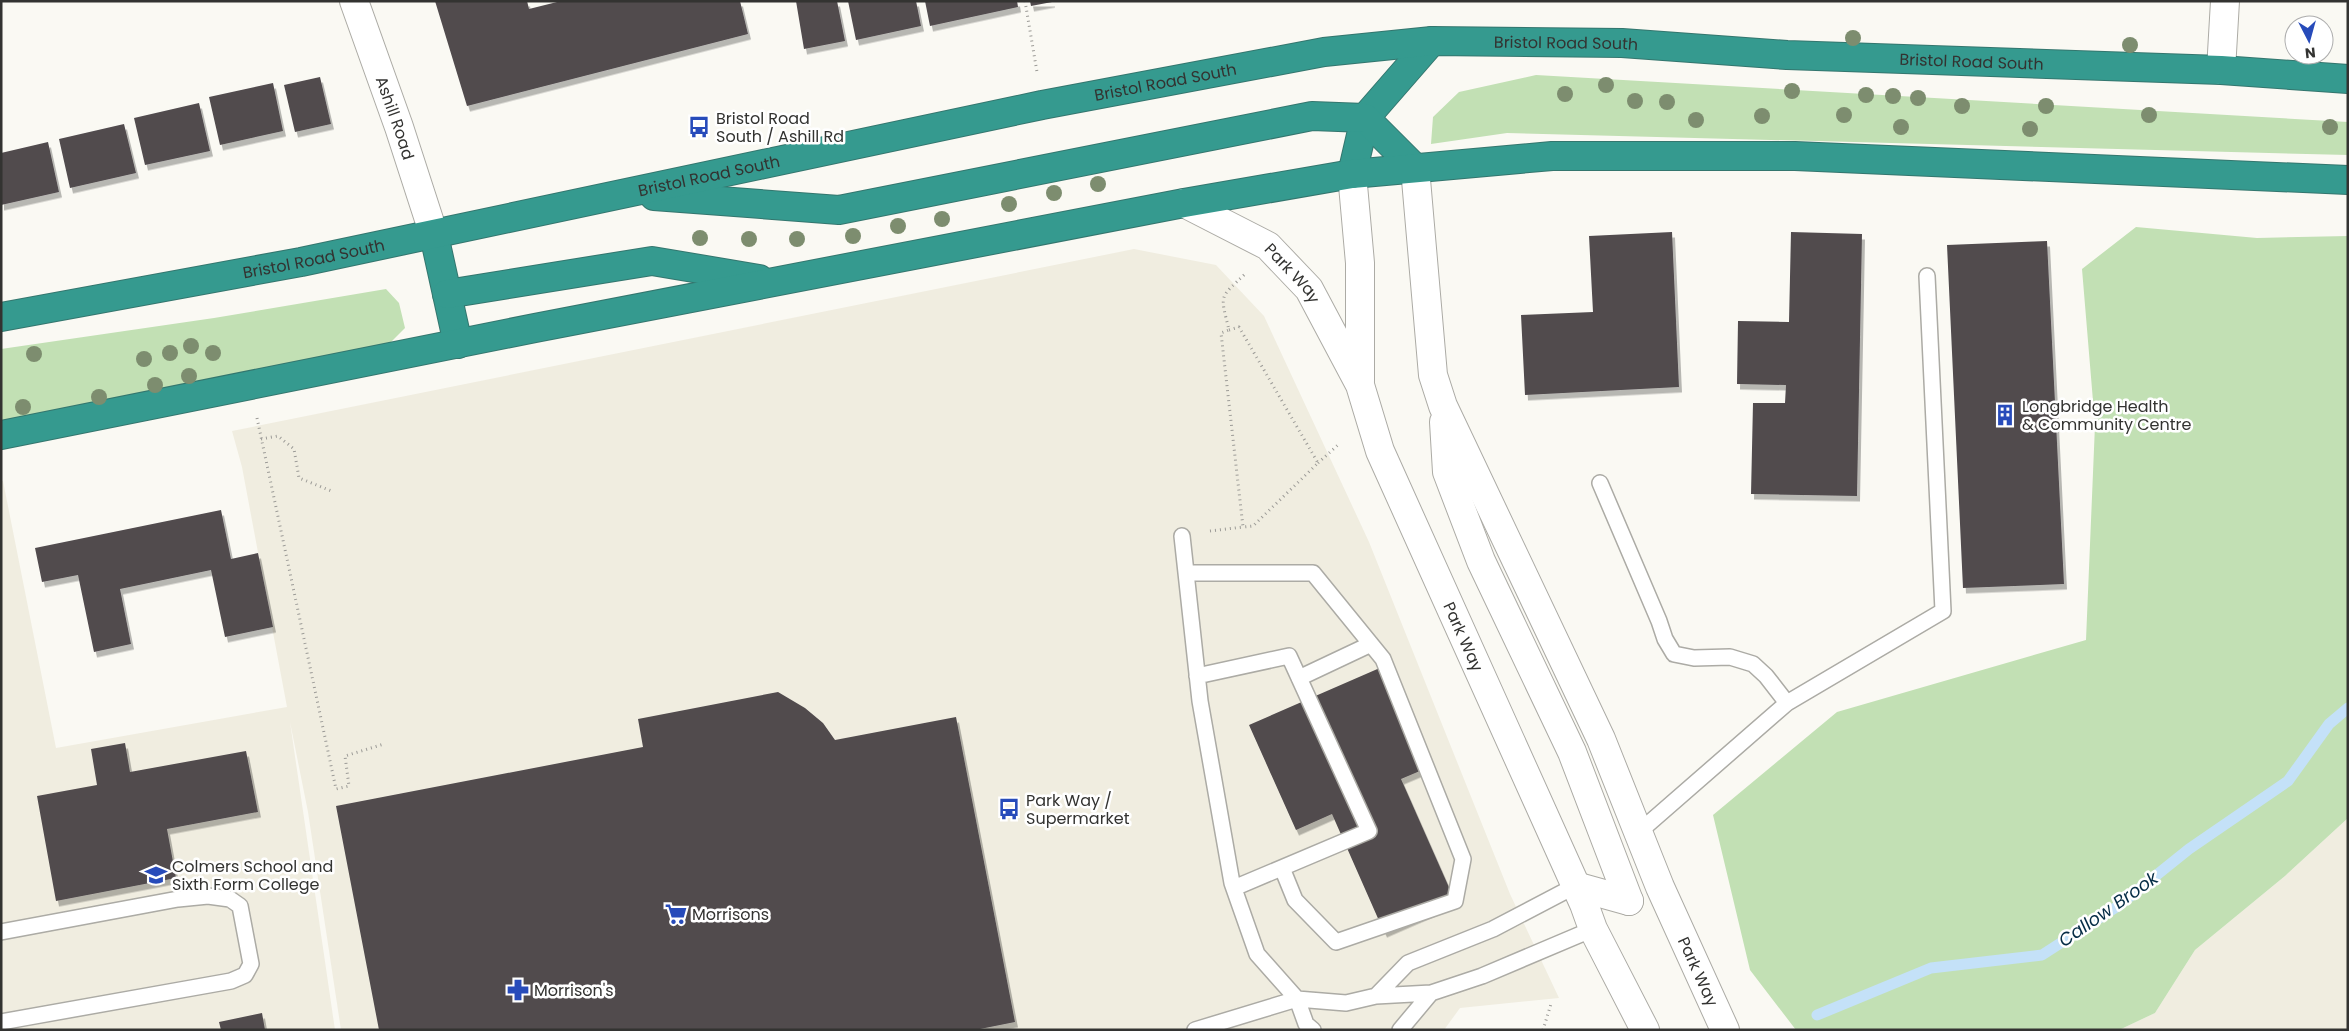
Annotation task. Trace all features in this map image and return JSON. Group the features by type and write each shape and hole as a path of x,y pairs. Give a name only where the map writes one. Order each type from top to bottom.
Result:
{"highway":[{"name":"Bristol Road South","path":"1,317 291,264 1042,105 1324,52 1432,41 1622,43 1787,55 2221,70 2348,79"},
{"path":"1352,174 1365,118 1432,41"},
{"path":"2303,77 2348,71"},
{"path":"623,194 839,210 1312,116 1365,118 1415,168"},
{"path":"1,435 1184,203 1352,174 1552,156 1795,156 2348,180"},
{"path":"434,234 458,344"},
{"path":"447,294 652,261 776,282"}],"street":[{"name":"Ashill Road","path":"354,1 399,127 434,234"},
{"path":"2221,70 2225,1"},
{"name":"Park Way","path":"1415,168 1433,375 1443,406 1601,739 1660,887 1725,1030"},
{"name":"Park Way","path":"1352,174 1360,263 1360,384"},
{"name":"Park Way","path":"1184,203 1268,246 1309,289 1360,384 1380,452 1593,929 1645,1030"},
{"name":"Park Way","path":"1443,406 1447,472 1481,561 1572,752 1629,901"},
{"path":"1575,886 1629,901"},
{"path":"1593,929 1629,901 1660,887"}],"lane":[{"path":"1638,832 1787,703 1943,611 1927,276"},
{"path":"1600,483 1660,621 1665,639 1674,654 1694,658 1730,657 1753,664 1766,676 1787,703"},
{"path":"1182,536 1197,676 1234,888 1258,954 1297,999 1306,1024 1313,1030"},
{"path":"1186,573 1313,573 1383,659 1463,859 1455,901 1336,942 1295,900 1282,868"},
{"path":"1299,678 1371,644"},
{"path":"1197,676 1289,656 1369,831 1234,888"},
{"path":"1376,996 1408,963 1493,929 1575,886"},
{"path":"1,932 178,900 215,897 230,899 240,906 251,964 245,975 232,981 1,1022"},
{"path":"1195,1030 1297,999 1346,1003 1376,996 1431,993 1482,976 1593,929"},
{"path":"1400,1030 1431,993"}],"path":[{"path":"1025,1 1042,105"},
{"path":"1229,330 1222,300 1224,293 1236,283"},
{"path":"1243,527 1221,332 1239,327 1318,463"},
{"path":"257,417 336,789 349,786 344,756 384,744"},
{"path":"261,439 278,436 294,449 299,478 334,492"},
{"path":"1182,536 1253,526 1339,444"},
{"path":"1544,1030 1551,1004"}],"shaded area":[{"path":"1134,249 1216,265 1264,316 1369,542 1510,894 1559,998 1460,1008 1444,1030 341,1030 308,812 290,722 335,1030 1,1030 1,481 3,481 56,748 287,707 242,467 232,431"},
{"path":"2348,818 2348,1030 2119,1030 2155,1013 2195,950 2285,876"}],"green space":[{"path":"1536,75 2348,122 2348,155 1507,133 1431,144 1433,117 1459,92"},
{"path":"2136,227 2257,238 2348,236 2348,818 2285,876 2195,950 2155,1013 2119,1030 1796,1030 1750,970 1713,815 1837,712 2086,640 2095,425 2082,269"},
{"path":"386,289 399,303 405,328 389,344 1,423 1,349 214,318"}],"building":[{"path":"435,1 527,1 529,9 561,1 740,1 748,34 467,106"},
{"path":"796,1 837,1 845,41 804,49"},
{"path":"848,1 916,1 921,26 856,40"},
{"path":"925,1 1017,1 1018,7 930,26"},
{"path":"1030,1 1052,1 1052,2 1031,6"},
{"path":"320,77 331,124 295,132 284,85"},
{"path":"273,83 283,131 220,145 209,97"},
{"path":"199,103 210,151 145,165 134,118"},
{"path":"124,124 136,173 70,188 59,139"},
{"path":"48,142 59,192 1,205 1,153"},
{"path":"1672,232 1679,387 1525,395 1521,315 1593,312 1589,236"},
{"path":"1791,232 1862,234 1857,496 1751,494 1753,403 1785,403 1786,385 1737,384 1738,321 1789,322"},
{"name":"Longbridge Health & Community Centre","path":"2047,241 2064,584 1963,588 1947,245"},
{"path":"221,510 231,559 258,553 273,627 225,637 211,570 120,589 131,644 94,652 78,575 42,582 35,548"},
{"path":"1382,667 1427,768 1401,779 1455,901 1384,932 1332,814 1296,830 1249,725"},
{"name":"Morrisons","path":"778,692 805,708 823,723 835,740 956,717 1015,1022 975,1030 379,1030 336,806 643,747 638,719"},
{"path":"125,743 130,772 246,751 258,812 167,829 176,878 56,901 37,796 97,785 91,749"},
{"path":"262,1013 265,1030 221,1030 219,1022"}],"waterway":[{"name":"Callow Brook","path":"1817,1015 1931,968 2042,955 2118,906 2189,849 2288,781 2329,724 2348,708"}],"place":[{"name":"Bristol Road South / Ashill Rd","path":"699,127"},
{"name":"Longbridge Health & Community Centre","path":"2005,415"},
{"name":"Park Way / Supermarket","path":"1009,809"},
{"name":"Colmers School and Sixth Form College","path":"156,875"},
{"name":"Morrisons","path":"676,914"},
{"name":"Morrison's","path":"518,990"}]}
